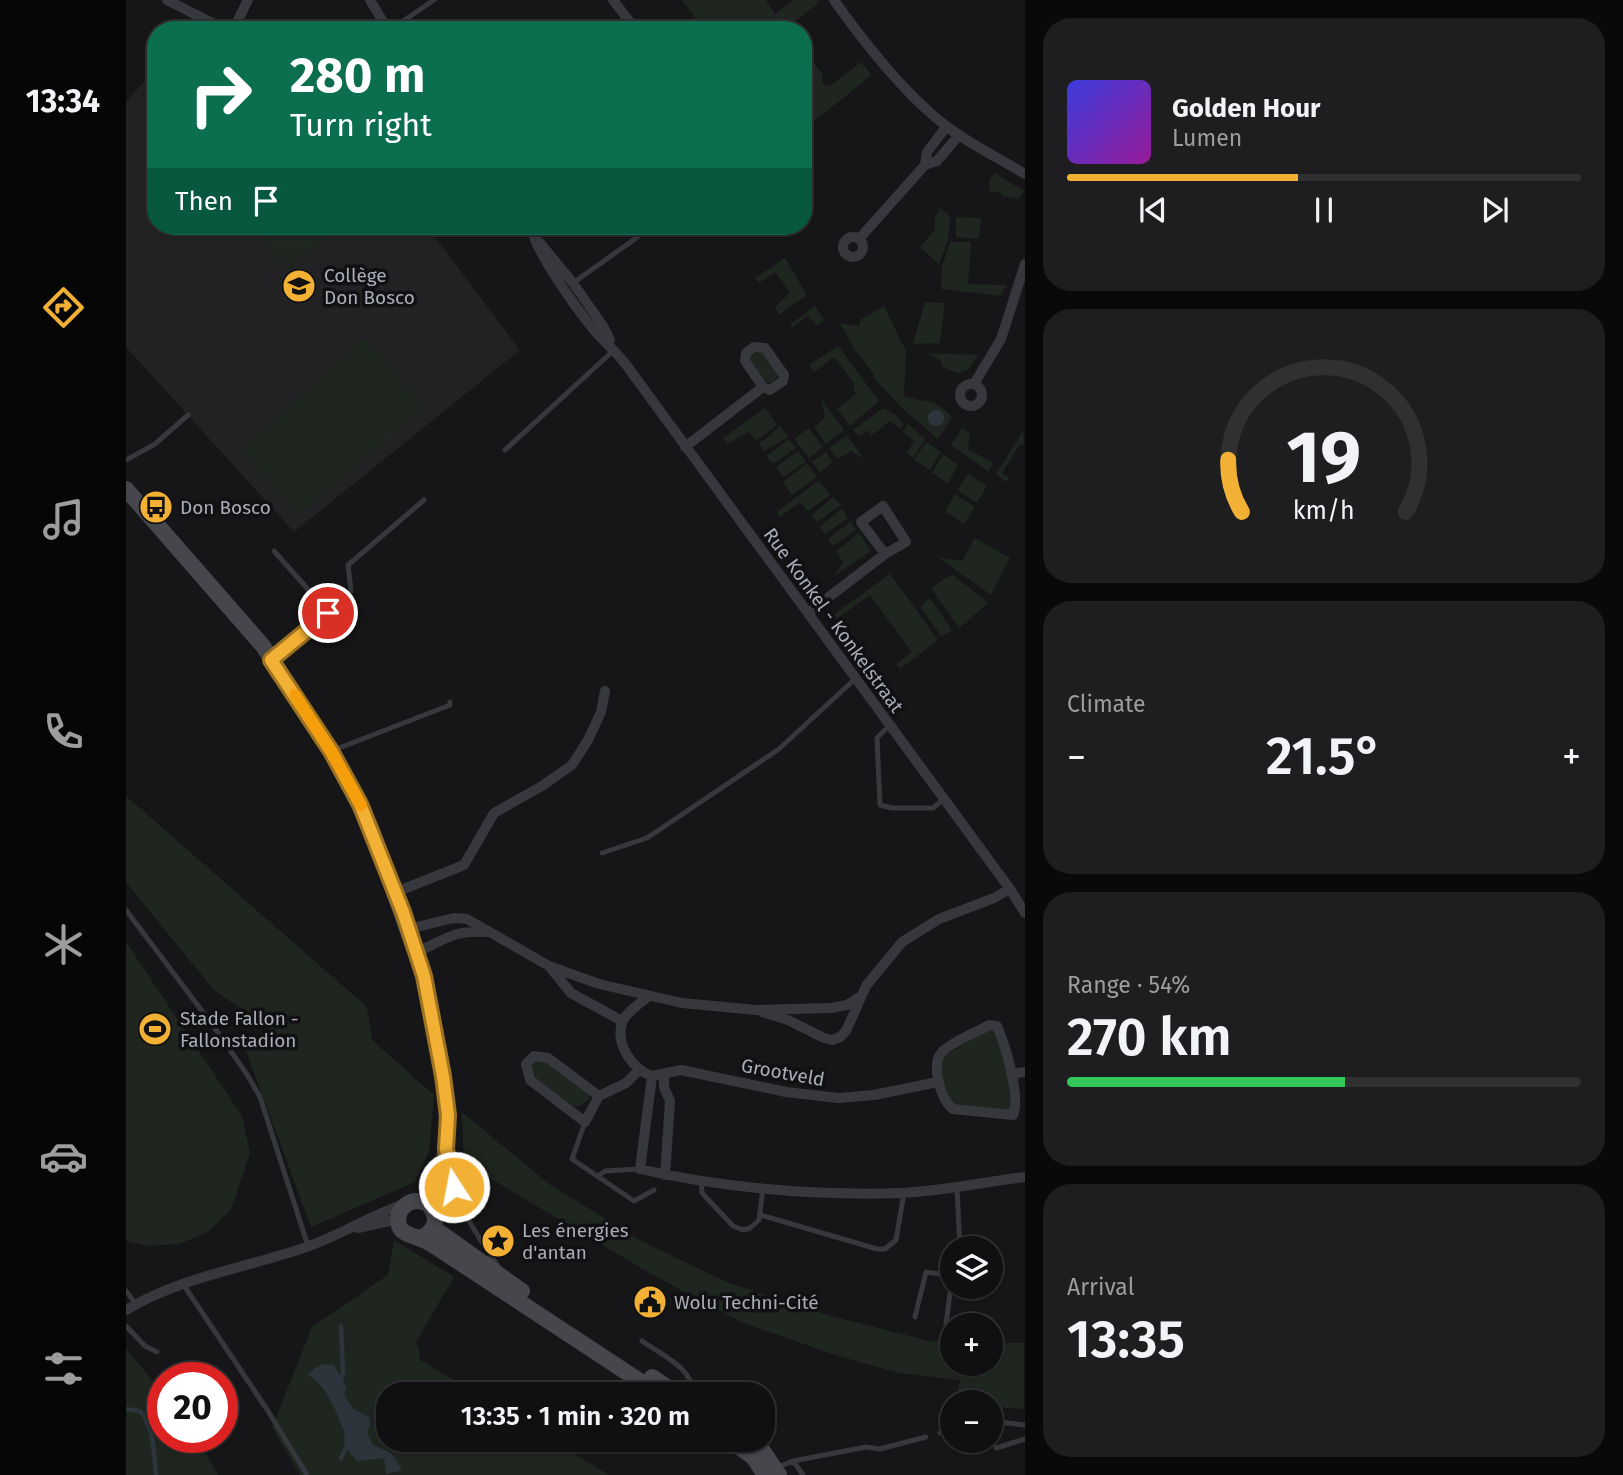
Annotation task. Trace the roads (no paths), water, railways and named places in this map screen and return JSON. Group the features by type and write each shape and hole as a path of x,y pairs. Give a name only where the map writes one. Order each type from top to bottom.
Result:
{"street":[{"path":"167,0 208,21"},
{"path":"238,21 248,0"},
{"path":"370,0 383,21"},
{"path":"613,0 629,21"},
{"path":"834,0 857,33 889,70 947,126 1024,174"},
{"path":"925,165 926,152 947,126"},
{"path":"859,239 925,165 937,161 959,135"},
{"name":"Rue Konkel - Konkelstraat","path":"532,235 545,261 569,286 595,331 614,349 1010,889 1024,913"},
{"path":"974,384 1001,339 1024,264"},
{"path":"685,447 763,387"},
{"path":"126,489 263,646 331,751 360,804 396,892 424,976 443,1076 448,1115 442,1173 422,1204 399,1213 400,1227 412,1238 427,1233 436,1222 422,1204"},
{"path":"808,613 885,554 906,542 883,506 861,522 885,554"},
{"path":"396,892 464,865 494,813 542,786 572,765 597,721 606,691"},
{"path":"408,929 462,918 472,920 487,932 549,966 599,984 692,1004 756,1010 839,1007 855,1002 892,952 913,933 1010,889"},
{"path":"416,952 458,933 487,932"},
{"path":"549,966 570,993 622,1021"},
{"path":"649,996 622,1021 620,1035 639,1070 652,1076 640,1169 665,1175 763,1188 904,1193 1024,1177"},
{"path":"756,1010 788,1020 832,1040 846,1031 861,996"},
{"path":"989,1025 997,1026 1011,1074 1015,1110 1013,1115 953,1109 945,1100 938,1082 938,1062 942,1052 989,1025"},
{"path":"599,1096 548,1058 534,1056 526,1064 530,1080 585,1122 599,1096 626,1083 639,1070"},
{"name":"Grootveld","path":"652,1076 681,1070 796,1094 838,1098 874,1095 938,1082"},
{"path":"1011,1074 1024,1072"},
{"path":"664,1074 664,1087 670,1101 665,1175"},
{"path":"131,1307 183,1284 308,1246 348,1230 381,1212 442,1199 452,1171 446,1149"},
{"path":"348,1230 398,1219"},
{"path":"427,1233 509,1282 659,1382"},
{"path":"427,1233 642,1382"},
{"path":"746,1452 773,1473"},
{"path":"763,1452 773,1473"}],"lane":[{"path":"402,21 434,0"},
{"path":"569,286 640,235"},
{"path":"505,450 614,349"},
{"path":"126,460 155,444 188,415"},
{"path":"271,660 351,591 348,565 424,500"},
{"path":"274,551 328,613"},
{"path":"602,853 647,838 779,748 856,678"},
{"path":"331,751 450,705 450,702"},
{"path":"890,725 877,738 880,805 892,808 933,808 944,799"},
{"path":"126,910 221,1037 260,1097 308,1246"},
{"path":"585,1122 572,1159 634,1201 654,1190"},
{"path":"598,1176 605,1171 640,1169"},
{"path":"452,1171 454,1187 465,1216 509,1282"},
{"path":"701,1180 702,1193 733,1226 743,1230 750,1228 761,1215 763,1188"},
{"path":"957,1186 959,1236"},
{"path":"761,1215 877,1249 885,1249 895,1240 904,1193"},
{"path":"915,1317 926,1272 940,1275"},
{"path":"183,1284 268,1411 307,1475"},
{"path":"126,1291 131,1307"},
{"path":"126,1326 145,1346 157,1352"},
{"path":"642,1341 689,1375 692,1382"},
{"path":"1003,1423 1024,1425"},
{"path":"773,1473 793,1461 866,1447 880,1449 926,1437"},
{"path":"1003,1446 1024,1439"},
{"path":"793,1461 803,1475"}],"waterway":[{"path":"340,1384 343,1373 341,1326"},
{"path":"126,1409 140,1411 145,1417 152,1441 156,1475"},
{"path":"341,1458 349,1442"}],"place":[{"name":"Collège Don Bosco","path":"299,286"},
{"name":"Don Bosco","path":"156,507"},
{"name":"Stade Fallon - Fallonstadion","path":"155,1029"},
{"name":"Les énergies d'antan","path":"498,1241"},
{"name":"Wolu Techni-Cité","path":"650,1302"}]}
